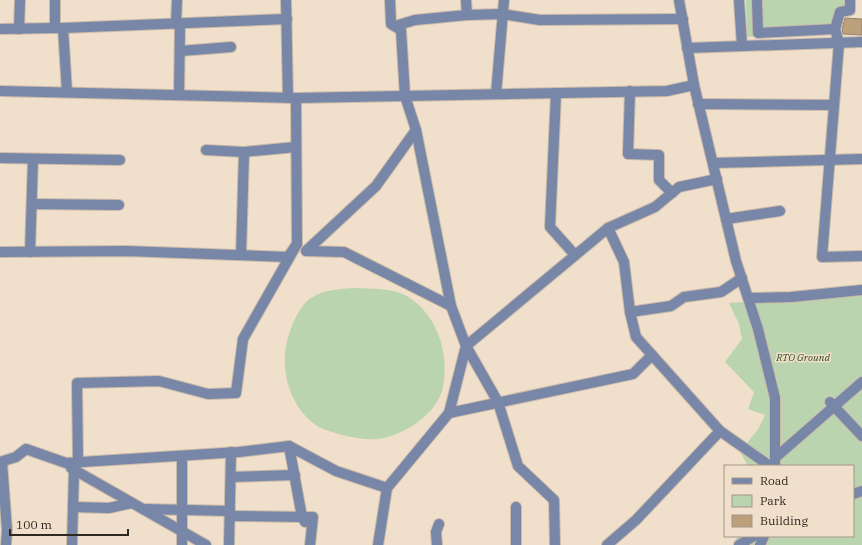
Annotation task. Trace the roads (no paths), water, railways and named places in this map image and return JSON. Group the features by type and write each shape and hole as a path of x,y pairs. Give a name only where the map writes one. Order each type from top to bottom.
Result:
{"street":[{"path":"19,29 20,0"},
{"path":"55,0 67,92"},
{"path":"176,0 180,51 179,95"},
{"path":"72,545 76,466 77,383 159,381 208,394 236,394 243,339 296,244 296,147 286,0"},
{"path":"390,0 391,24 401,30 405,96 416,130 451,306 466,346 498,402 518,466 554,500 555,545"},
{"path":"466,0 467,15"},
{"path":"496,94 504,0"},
{"path":"679,0 698,104 726,219 776,398 773,463"},
{"path":"739,0 742,46"},
{"path":"757,0 758,33"},
{"path":"850,0 850,10 840,12 835,29 839,43 822,257 862,256"},
{"path":"395,26 415,20 467,15 502,14 540,20 682,19"},
{"path":"0,29 178,24 287,19"},
{"path":"742,46 758,33 835,29"},
{"path":"688,48 862,42"},
{"path":"180,51 232,47"},
{"path":"0,91 292,98 667,91 694,85"},
{"path":"630,91 628,154 659,155 659,180 672,193"},
{"path":"556,93 550,227 575,255"},
{"path":"698,104 833,105"},
{"path":"416,130 376,186 306,251 344,252 451,306"},
{"path":"206,150 244,152 296,147"},
{"path":"241,255 244,152"},
{"path":"0,158 120,160"},
{"path":"30,252 33,159"},
{"path":"713,163 862,159"},
{"path":"378,545 387,488 449,413 466,346 608,228 655,207 679,187 717,179"},
{"path":"32,204 119,205"},
{"path":"726,219 780,211"},
{"path":"608,228 624,262 630,312 636,337 720,431 773,463"},
{"path":"0,252 126,251 288,257 296,244"},
{"path":"630,312 671,306 684,297 721,292 742,278"},
{"path":"749,298 792,297 862,290"},
{"path":"449,413 633,374 652,355"},
{"path":"773,463 832,404 862,382"},
{"path":"832,404 862,436"},
{"path":"607,545 636,520 720,431"},
{"path":"76,466 290,446 336,471 387,488"},
{"path":"290,446 302,517"},
{"path":"6,545 7,530 1,462 16,457 26,449 76,466 132,503 206,545"},
{"path":"229,545 231,452"},
{"path":"182,456 182,545"},
{"path":"231,477 295,475"},
{"path":"73,507 109,508 132,503"},
{"path":"142,508 230,514 313,517 310,545"},
{"path":"516,508 516,545"},
{"path":"437,545 436,532 439,524"},
{"path":"739,545 752,537"}],"park label":[{"name":"RTO Ground","path":"803,357"}]}
